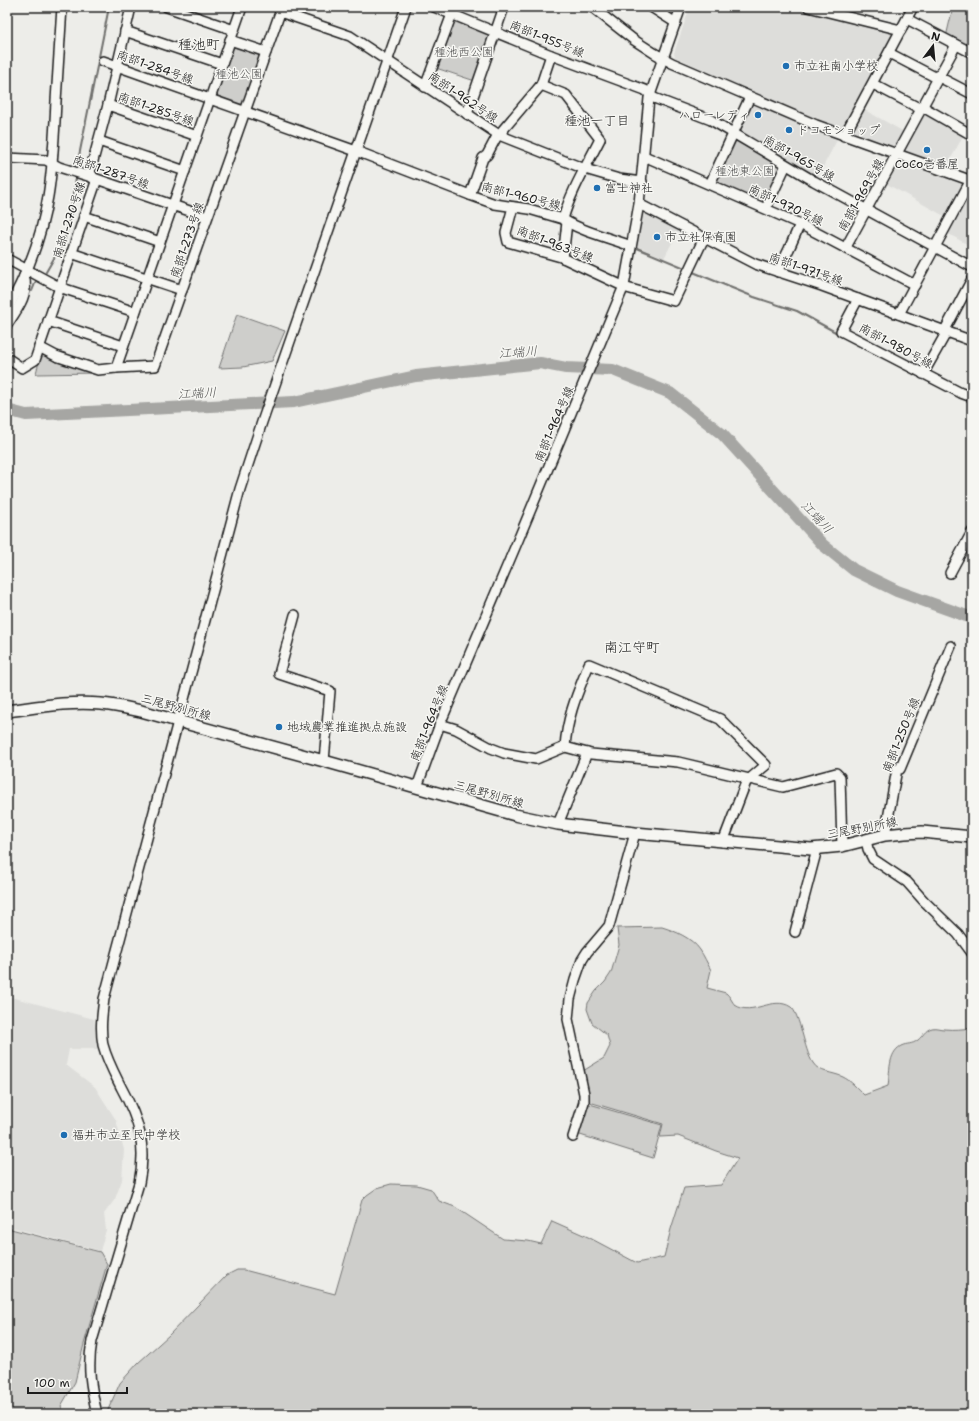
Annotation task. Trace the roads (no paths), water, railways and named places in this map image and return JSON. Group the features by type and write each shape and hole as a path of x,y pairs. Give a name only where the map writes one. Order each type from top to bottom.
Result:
{"main road":[{"name":"三尾野別所線","path":"7,711 63,704 100,704 118,706 324,761 515,815 558,824 795,849 817,849 842,846 885,835 901,833 922,832 972,837"}],"street":[{"path":"7,310 26,273 38,244 44,218 53,163 62,7"},
{"name":"南部1-270号線","path":"7,358 22,368 35,360 59,286 96,182 90,172 108,105 131,7"},
{"path":"167,7 234,30"},
{"path":"116,368 242,7"},
{"path":"97,1414 89,1380 89,1356 92,1341 139,1183 143,1158 142,1137 136,1117 106,1055 102,1037 102,1012 104,999 238,497 315,255 356,151 406,7"},
{"name":"南部1-955号線","path":"434,7 551,55 645,90 650,94"},
{"path":"467,114 504,7"},
{"path":"592,7 634,40 663,58 756,100 844,136 972,180 899,314"},
{"path":"652,7 676,24"},
{"name":"南部1-964号線","path":"416,787 440,724 624,286 642,182 650,94 682,7"},
{"path":"808,7 901,30"},
{"path":"844,136 913,7"},
{"name":"南部1-962号線","path":"281,10 350,36 499,135 585,169 619,179 642,182"},
{"name":"南部1-273号線","path":"39,346 56,356 98,370 155,366 281,10"},
{"path":"425,87 452,14"},
{"path":"907,19 972,53"},
{"path":"126,31 222,64"},
{"path":"230,40 266,52"},
{"name":"南部1-969号線","path":"846,247 956,45"},
{"path":"889,53 933,76 939,76 972,94"},
{"name":"南部1-960号線","path":"551,55 541,85 499,135 487,155 483,158 470,195 495,204 529,209 565,220 631,246"},
{"name":"南部1-284号線","path":"103,61 356,151 470,195"},
{"path":"873,84 917,107 923,107 972,135"},
{"path":"541,85 566,95 600,139 567,206 563,258"},
{"name":"南部1-965号線","path":"650,94 654,98 711,120 786,165 972,267"},
{"path":"710,184 748,101"},
{"name":"南部1-285号線","path":"108,105 197,136"},
{"path":"99,141 185,171"},
{"name":"南部1-970号線","path":"644,156 800,224 846,247 914,285"},
{"name":"南部1-287号線","path":"7,158 46,160 59,167 207,217"},
{"path":"766,208 786,165"},
{"name":"南部1-971号線","path":"639,204 755,264 858,299 972,341"},
{"name":"南部1-963号線","path":"513,207 506,233 508,242 563,258 627,288 674,301 704,238"},
{"path":"84,216 160,242"},
{"path":"778,272 800,224"},
{"path":"71,254 182,290"},
{"path":"7,258 26,273 135,312"},
{"path":"7,325 24,297 27,284 26,273"},
{"path":"923,374 945,335 945,331 972,279"},
{"name":"南部1-980号線","path":"858,299 841,331 960,393 972,397"},
{"path":"48,321 123,346"},
{"path":"950,573 972,532"},
{"path":"295,615 279,674 330,691 324,761"},
{"name":"南部1-250号線","path":"885,835 897,769 900,769 951,646"},
{"path":"565,747 566,733 572,704 590,664 720,719 766,765 748,779 722,842"},
{"path":"440,724 456,729 491,748 504,753 536,759 565,747 587,753 678,762 783,787 836,773 840,777 842,846"},
{"path":"558,824 587,753"},
{"path":"573,1137 584,1102 584,1094 568,1019 570,999 582,960 609,926 635,833"},
{"path":"866,840 868,849 873,859 907,882 958,934 972,953"},
{"path":"795,932 817,849"}],"waterway":[{"path":"77,166 109,7"},
{"path":"137,78 203,101"},
{"path":"214,105 225,109"},
{"path":"46,272 64,241 70,216 76,178"},
{"path":"429,184 467,198"},
{"path":"616,245 623,248"},
{"path":"637,248 685,268"},
{"path":"693,272 754,297 797,311 839,334"},
{"path":"32,291 36,281"},
{"name":"江端川","path":"7,410 26,415 294,402 416,376 540,363 566,368 613,370 670,393 722,434 823,545 854,570 897,591 972,618"},
{"path":"903,368 938,386"}],"place":[{"name":"市立社南小学校","path":"786,66"},
{"name":"ハローレディ","path":"758,115"},
{"name":"ドコモショップ","path":"789,130"},
{"name":"CoCo壱番屋","path":"927,150"},
{"name":"富士神社","path":"597,188"},
{"name":"市立社保育園","path":"657,237"},
{"name":"地域農業推進拠点施設","path":"279,727"},
{"name":"福井市立至民中学校","path":"64,1135"}],"district":[{"name":"種池町","path":"199,44"},
{"name":"種池一丁目","path":"597,120"},
{"name":"南江守町","path":"632,647"}],"park label":[{"name":"種池西公園","path":"464,52"},
{"name":"種池公園","path":"239,74"},
{"name":"種池東公園","path":"745,171"}]}
